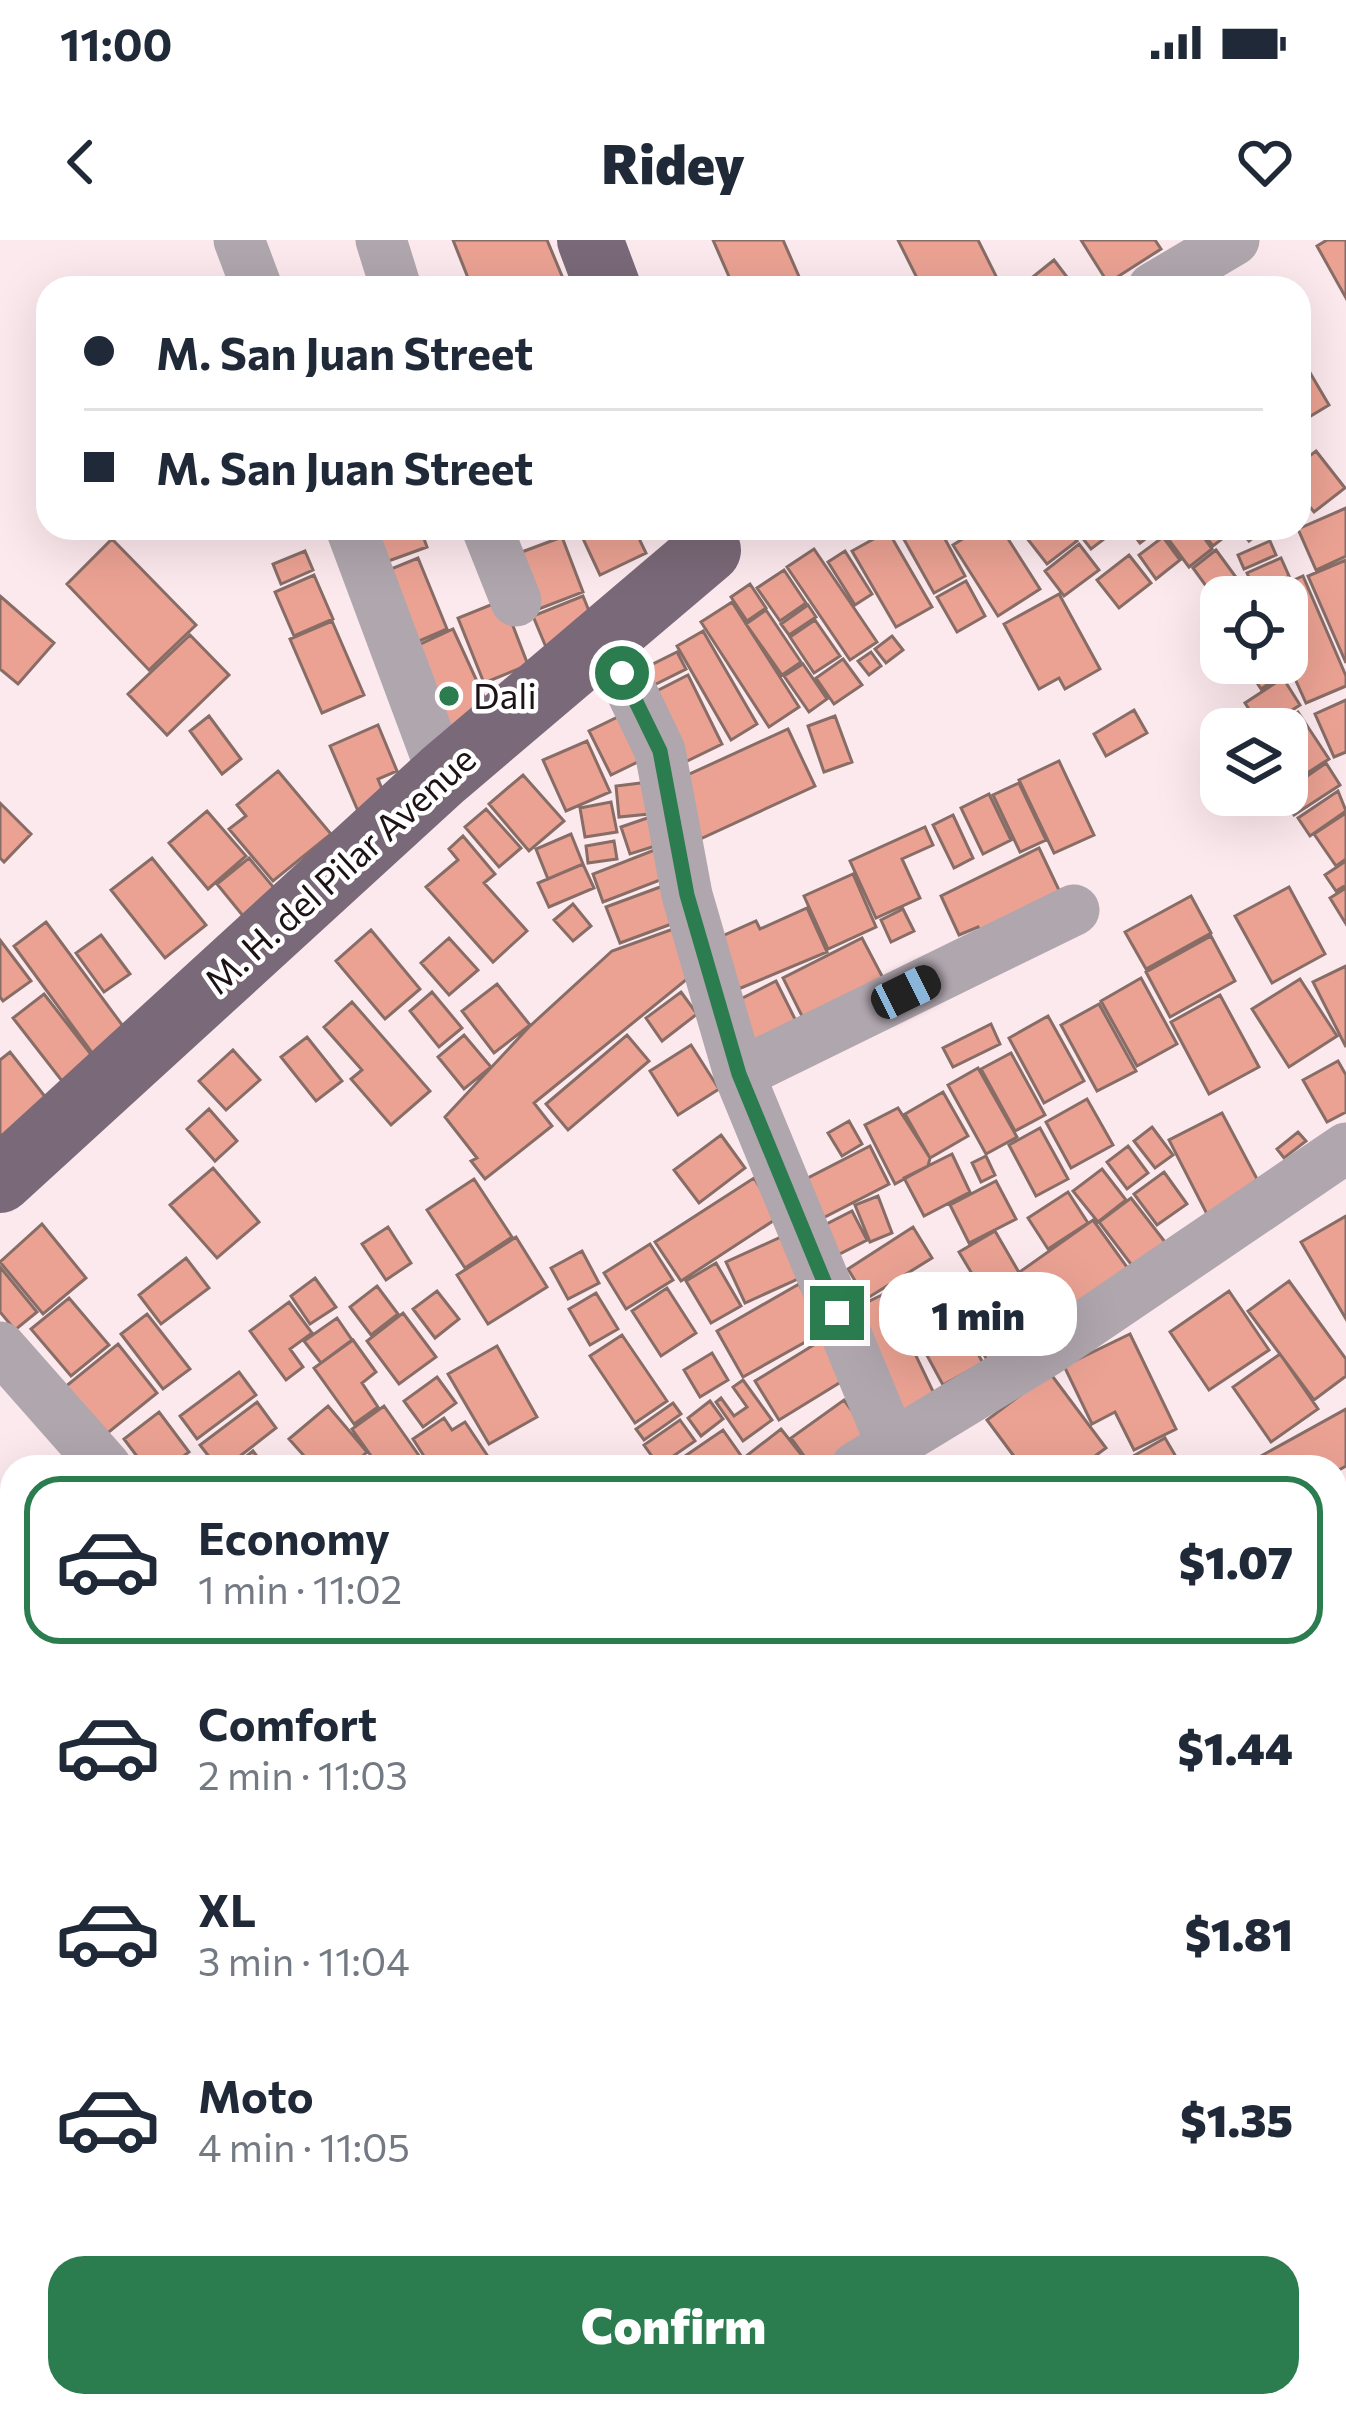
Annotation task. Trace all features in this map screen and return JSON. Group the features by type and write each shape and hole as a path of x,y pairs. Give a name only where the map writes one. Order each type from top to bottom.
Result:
{"main road":[{"path":"590,240 604,276"},
{"name":"M. H. del Pilar Avenue","path":"0,1180 443,776 713,540"}],"street":[{"path":"239,240 252,276"},
{"path":"382,240 393,276"},
{"path":"1173,276 1234,240"},
{"path":"355,540 443,776"},
{"path":"492,540 516,601"},
{"path":"604,634 660,751 687,895 739,1074 873,1455 1047,1351 1346,1148"},
{"path":"739,1074 1074,910"},
{"path":"0,1347 95,1455"}],"building":[{"path":"453,240 547,240 562,276 467,276"},
{"path":"713,240 783,240 799,276 729,276"},
{"path":"898,240 978,240 996,276 916,276"},
{"path":"1081,240 1155,240 1161,249 1119,276 1104,276"},
{"path":"1327,240 1346,240 1346,298 1317,246"},
{"path":"1054,260 1066,276 1034,276"},
{"path":"1311,374 1329,405 1311,416"},
{"path":"1316,451 1345,488 1314,512 1311,508 1311,455"},
{"path":"1346,508 1346,556 1316,570 1303,540 1311,540 1311,523"},
{"path":"113,540 196,625 149,670 67,584"},
{"path":"375,540 424,540 427,547 383,563"},
{"path":"563,540 583,592 531,612 511,556"},
{"path":"584,540 640,540 646,553 600,575"},
{"path":"872,540 893,540 932,607 896,627 852,551"},
{"path":"904,540 946,540 965,576 934,593"},
{"path":"961,540 1009,540 1040,589 998,616 953,545"},
{"path":"1028,540 1076,540 1077,541 1047,564"},
{"path":"1165,540 1180,560 1156,579 1139,555"},
{"path":"1169,540 1206,540 1212,549 1189,567"},
{"path":"1270,541 1276,555 1244,569 1238,555"},
{"path":"1079,544 1099,570 1064,596 1045,571"},
{"path":"814,549 877,642 850,660 787,567"},
{"path":"1216,550 1235,576 1200,578 1193,568"},
{"path":"305,551 313,570 281,584 273,564"},
{"path":"845,551 872,594 855,605 828,562"},
{"path":"1129,555 1151,583 1119,608 1097,580"},
{"path":"418,558 447,629 410,645 381,573"},
{"path":"1281,558 1289,576 1248,576"},
{"path":"1346,560 1346,663 1308,576"},
{"path":"784,570 806,603 780,621 757,588"},
{"path":"314,575 333,619 294,636 275,592"},
{"path":"966,581 985,616 957,632 937,597"},
{"path":"750,584 766,608 747,621 731,597"},
{"path":"1308,588 1346,676 1346,686 1306,703 1297,684 1308,684"},
{"path":"1059,594 1100,669 1065,689 1059,678 1039,689 1004,624"},
{"path":"0,596 54,643 18,684 0,669"},
{"path":"583,596 597,631 553,664 533,616"},
{"path":"503,600 528,665 484,683 458,618"},
{"path":"732,602 799,707 769,727 701,622"},
{"path":"808,605 816,617 789,635 781,624"},
{"path":"766,610 801,662 782,675 746,624"},
{"path":"815,620 840,656 814,673 790,637"},
{"path":"332,621 364,695 322,713 290,639"},
{"path":"453,629 492,714 453,744 410,649"},
{"path":"703,631 757,724 731,740 677,646"},
{"path":"190,635 229,675 167,735 128,694"},
{"path":"892,636 903,650 886,663 875,649"},
{"path":"677,652 686,669 648,688 639,671"},
{"path":"871,652 881,666 869,675 858,661"},
{"path":"843,659 862,685 834,704 816,678"},
{"path":"803,664 827,699 809,712 784,676"},
{"path":"688,675 722,744 681,764 647,696"},
{"path":"1274,684 1287,684 1300,705 1248,708 1245,703"},
{"path":"1346,700 1346,752 1334,757 1315,714"},
{"path":"1134,710 1147,733 1106,756 1094,734"},
{"path":"628,712 650,756 611,775 589,731"},
{"path":"209,716 241,759 222,774 190,731"},
{"path":"835,716 852,762 824,772 808,726"},
{"path":"378,725 397,771 378,779 386,799 358,811 330,746"},
{"path":"1308,727 1329,759 1308,772"},
{"path":"788,729 815,786 698,840 672,782"},
{"path":"587,741 610,792 566,811 543,760"},
{"path":"1059,761 1094,835 1054,853 1019,780"},
{"path":"1326,763 1340,785 1308,806 1308,776"},
{"path":"278,771 331,834 273,881 229,829 246,816 237,805"},
{"path":"523,775 564,821 529,851 489,804"},
{"path":"657,781 660,813 619,817 616,786"},
{"path":"1019,783 1046,840 1020,852 993,795"},
{"path":"1338,791 1346,811 1310,836 1298,818 1308,816 1308,811"},
{"path":"989,794 1011,840 983,854 961,808"},
{"path":"611,802 617,832 585,837 580,808"},
{"path":"0,803 31,834 4,862 0,858"},
{"path":"486,809 521,848 499,867 465,827"},
{"path":"207,811 246,856 208,889 169,843"},
{"path":"1346,813 1346,859 1336,866 1314,834"},
{"path":"659,814 668,842 630,854 621,827"},
{"path":"953,815 973,858 954,868 933,825"},
{"path":"925,827 933,845 902,859 920,898 876,918 850,861"},
{"path":"571,834 583,864 548,879 536,849"},
{"path":"463,836 495,874 484,883 527,931 493,962 426,887 458,860 449,849"},
{"path":"614,841 617,859 588,863 586,846"},
{"path":"1039,848 1068,909 987,948 978,927 959,935 941,896"},
{"path":"657,849 668,877 603,902 593,874"},
{"path":"152,858 206,925 165,958 111,890"},
{"path":"249,858 285,901 253,928 217,884"},
{"path":"1346,861 1346,885 1336,891 1325,875"},
{"path":"583,864 594,888 549,907 538,883"},
{"path":"853,874 876,927 828,949 804,896"},
{"path":"671,883 685,919 620,943 606,907"},
{"path":"1289,887 1325,954 1272,983 1235,916"},
{"path":"1346,888 1346,924 1330,898"},
{"path":"1191,896 1211,933 1146,969 1125,932"},
{"path":"573,904 591,926 573,941 554,920"},
{"path":"807,908 827,952 736,990 709,942 756,921 760,929"},
{"path":"903,909 914,931 891,942 881,920"},
{"path":"46,922 134,1041 101,1065 14,946"},
{"path":"676,928 692,975 534,1103 552,1126 485,1179 471,1161 477,1158 445,1117 529,1027 612,951"},
{"path":"371,930 420,989 385,1019 336,961"},
{"path":"101,935 130,974 104,992 76,953"},
{"path":"1211,936 1235,981 1170,1017 1146,972"},
{"path":"449,938 478,970 449,995 421,963"},
{"path":"862,938 892,995 812,1036 783,978"},
{"path":"0,940 31,981 3,1001 0,997"},
{"path":"1346,966 1346,1047 1313,982"},
{"path":"1141,978 1177,1044 1137,1066 1101,1001"},
{"path":"1300,979 1337,1036 1289,1067 1252,1009"},
{"path":"776,981 803,1035 754,1060 727,1006"},
{"path":"497,984 530,1025 494,1053 462,1011"},
{"path":"432,992 462,1028 439,1047 410,1011"},
{"path":"681,992 697,1014 662,1041 646,1018"},
{"path":"44,994 100,1066 69,1090 13,1018"},
{"path":"1220,995 1259,1067 1209,1094 1171,1022"},
{"path":"352,1002 430,1091 391,1125 351,1079 362,1070 324,1027"},
{"path":"1099,1004 1136,1071 1097,1091 1061,1025"},
{"path":"1048,1016 1084,1081 1044,1103 1009,1038"},
{"path":"991,1024 1000,1044 953,1067 943,1048"},
{"path":"464,1035 491,1067 464,1089 438,1057"},
{"path":"627,1035 649,1061 568,1130 546,1104"},
{"path":"307,1037 342,1081 316,1101 281,1057"},
{"path":"691,1045 719,1089 678,1115 650,1071"},
{"path":"233,1050 260,1080 226,1110 199,1081"},
{"path":"10,1052 61,1117 15,1154 0,1134 0,1060"},
{"path":"1011,1053 1045,1115 1015,1131 981,1069"},
{"path":"1338,1061 1346,1075 1346,1112 1327,1122 1303,1080"},
{"path":"978,1068 1017,1137 986,1154 948,1085"},
{"path":"943,1092 968,1136 930,1158 905,1114"},
{"path":"1087,1099 1113,1145 1071,1168 1046,1122"},
{"path":"898,1108 930,1158 928,1166 895,1184 865,1125"},
{"path":"209,1109 237,1141 215,1161 187,1129"},
{"path":"1222,1113 1265,1194 1211,1222 1169,1140"},
{"path":"849,1121 862,1144 842,1156 828,1133"},
{"path":"1152,1127 1173,1155 1155,1168 1134,1141"},
{"path":"1040,1128 1068,1179 1036,1196 1009,1145"},
{"path":"1298,1132 1306,1141 1284,1158 1277,1149"},
{"path":"721,1135 745,1168 699,1203 674,1170"},
{"path":"870,1146 889,1184 823,1218 804,1180"},
{"path":"1128,1146 1148,1173 1127,1189 1107,1162"},
{"path":"952,1154 970,1192 924,1216 904,1178"},
{"path":"986,1156 995,1175 981,1182 972,1163"},
{"path":"213,1168 259,1222 217,1258 170,1205"},
{"path":"1102,1169 1126,1200 1098,1222 1073,1191"},
{"path":"1164,1172 1187,1204 1157,1225 1134,1194"},
{"path":"754,1178 779,1217 681,1281 655,1242"},
{"path":"474,1179 512,1237 465,1268 427,1210"},
{"path":"996,1181 1016,1219 969,1243 950,1205"},
{"path":"1068,1192 1088,1223 1048,1249 1028,1218"},
{"path":"878,1196 892,1233 870,1242 855,1205"},
{"path":"1131,1198 1172,1251 1140,1276 1099,1222"},
{"path":"852,1211 867,1240 824,1262 809,1233"},
{"path":"1346,1216 1346,1319 1301,1242"},
{"path":"1093,1220 1132,1274 1061,1326 1021,1271"},
{"path":"42,1224 86,1278 43,1314 0,1262"},
{"path":"388,1227 411,1263 386,1280 362,1244"},
{"path":"913,1227 932,1258 866,1299 848,1269"},
{"path":"995,1231 1021,1276 986,1297 959,1252"},
{"path":"516,1237 547,1287 488,1324 457,1275"},
{"path":"781,1237 800,1278 745,1303 726,1262"},
{"path":"650,1244 673,1280 626,1309 604,1273"},
{"path":"582,1251 599,1283 568,1299 551,1268"},
{"path":"186,1258 209,1288 161,1324 139,1295"},
{"path":"716,1263 741,1306 711,1323 686,1281"},
{"path":"0,1267 37,1312 15,1330 0,1312"},
{"path":"934,1275 983,1363 943,1385 895,1296"},
{"path":"315,1278 336,1307 310,1324 291,1296"},
{"path":"1289,1281 1346,1359 1346,1376 1314,1400 1248,1311"},
{"path":"799,1284 825,1331 743,1377 717,1331"},
{"path":"377,1286 398,1314 371,1335 350,1307"},
{"path":"1011,1286 1046,1341 995,1373 961,1317"},
{"path":"667,1288 696,1333 661,1356 632,1311"},
{"path":"437,1291 459,1319 435,1338 413,1309"},
{"path":"1229,1291 1269,1350 1209,1390 1170,1332"},
{"path":"596,1293 618,1329 590,1345 569,1309"},
{"path":"886,1293 940,1406 899,1426 845,1313"},
{"path":"69,1298 109,1345 71,1376 31,1329"},
{"path":"289,1302 312,1333 290,1349 303,1367 286,1380 250,1331"},
{"path":"403,1313 436,1357 399,1384 367,1341"},
{"path":"147,1314 190,1369 163,1389 121,1334"},
{"path":"337,1318 352,1340 321,1363 304,1341"},
{"path":"1130,1334 1176,1429 1134,1450 1115,1412 1092,1424 1064,1366"},
{"path":"622,1335 667,1401 635,1423 590,1356"},
{"path":"825,1338 849,1377 779,1420 755,1381"},
{"path":"353,1340 376,1372 362,1383 378,1407 354,1424 314,1368"},
{"path":"118,1344 157,1393 104,1436 65,1387"},
{"path":"497,1346 537,1417 489,1444 448,1374"},
{"path":"712,1353 728,1380 700,1397 684,1370"},
{"path":"1280,1354 1318,1409 1271,1442 1233,1387"},
{"path":"239,1372 256,1395 197,1439 180,1416"},
{"path":"1050,1373 1106,1448 1096,1455 1013,1455 987,1420"},
{"path":"437,1377 456,1403 423,1427 404,1401"},
{"path":"743,1380 772,1420 743,1441 716,1402 721,1398 734,1416 747,1407 733,1387"},
{"path":"844,1400 878,1446 866,1455 803,1455 791,1438"},
{"path":"710,1401 723,1419 701,1436 688,1418"},
{"path":"257,1402 276,1428 241,1455 208,1455 200,1445"},
{"path":"673,1403 681,1414 644,1440 636,1429"},
{"path":"328,1406 367,1452 303,1455 289,1439"},
{"path":"384,1406 419,1455 370,1455 352,1429"},
{"path":"1346,1409 1346,1455 1263,1455"},
{"path":"159,1412 189,1452 136,1455 124,1439"},
{"path":"444,1418 452,1430 465,1422 487,1455 423,1455 413,1439"},
{"path":"680,1420 695,1441 675,1455 651,1455 644,1445"},
{"path":"781,1429 802,1455 748,1455"},
{"path":"723,1430 741,1455 687,1455"},
{"path":"1165,1438 1175,1455 1135,1455"}],"place":[{"name":"Dali","path":"449,696"}],"route":[{"path":"622,673 660,751 687,895 739,1074 837,1313"}]}
